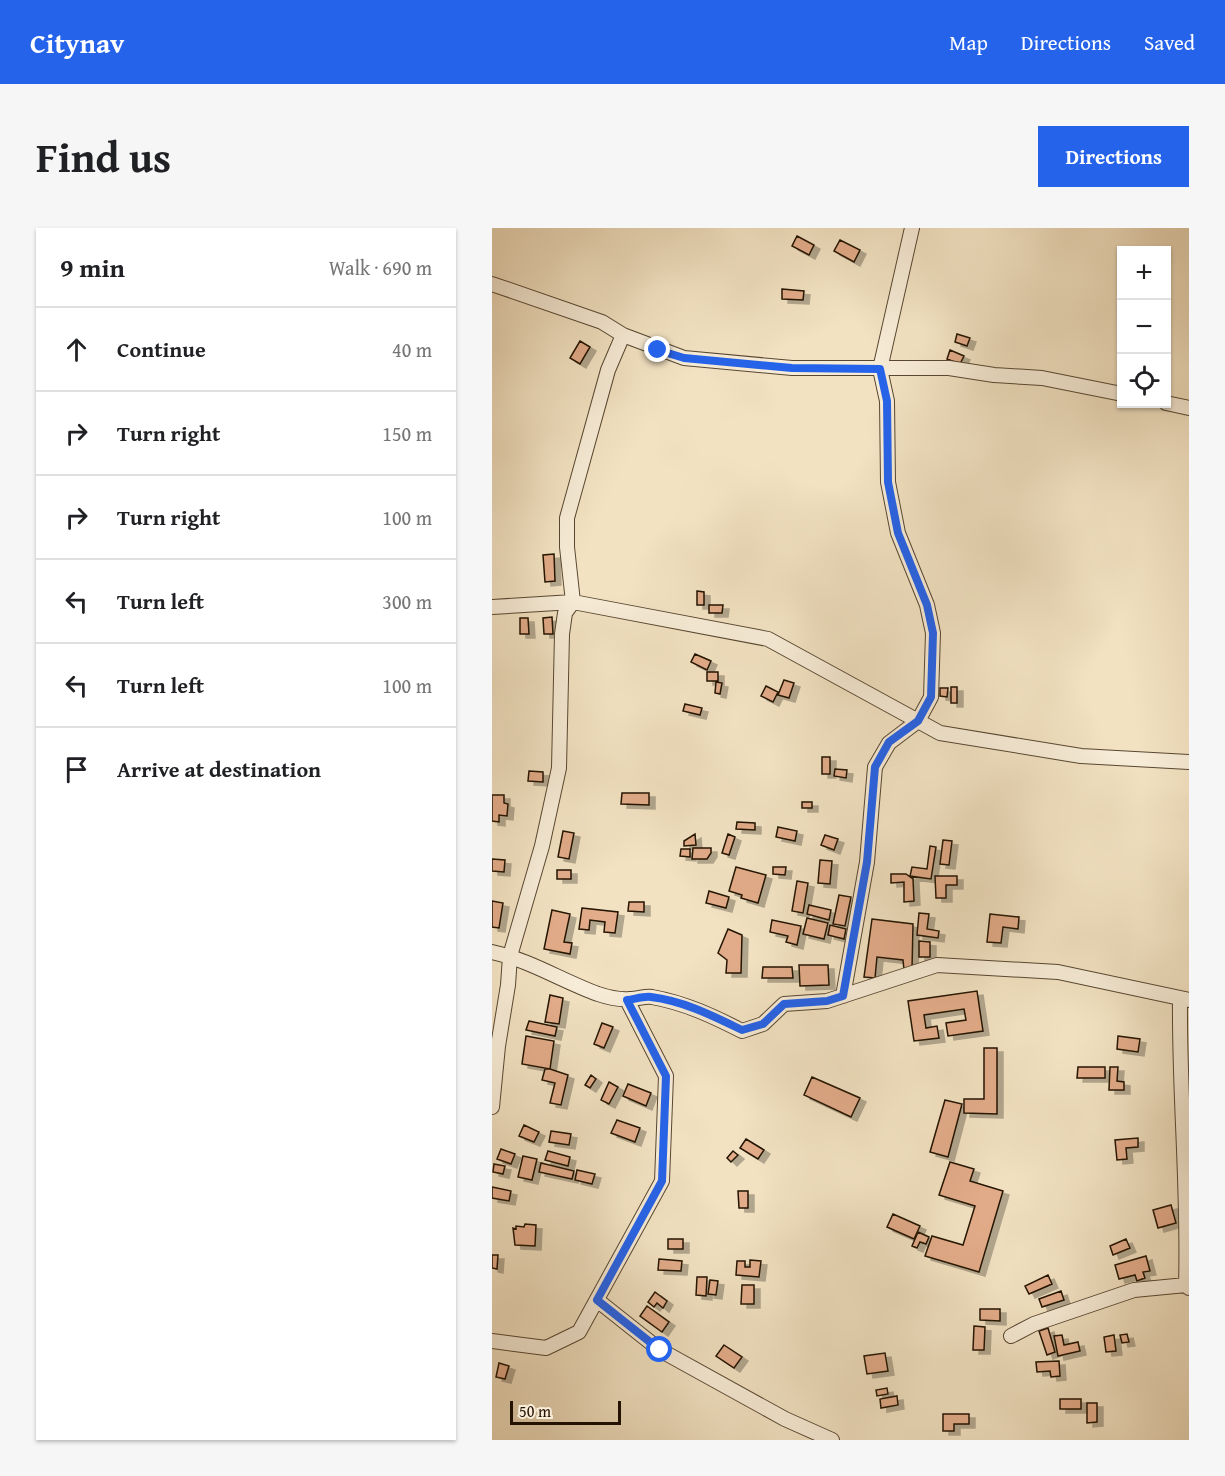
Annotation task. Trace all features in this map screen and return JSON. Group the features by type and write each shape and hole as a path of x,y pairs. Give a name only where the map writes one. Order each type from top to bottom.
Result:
{"street":[{"path":"843,996 867,862 875,767 889,742 918,721 931,697 933,633 927,605 898,533 888,482 887,401 880,369 912,228"},
{"path":"492,284 602,322 622,335 684,358 792,368 949,368 994,375 1042,378 1117,393"},
{"path":"492,1107 510,956 543,846 559,768 561,633 565,613 573,602 567,547 567,518 608,370 622,335"},
{"path":"1171,404 1189,408"},
{"path":"492,607 573,602 768,639 940,734 1081,756 1189,762"},
{"path":"492,952 510,956 600,995 627,1000 649,997 677,1003 700,1010 742,1030 763,1024 784,1004 827,1001 937,965 1058,972 1185,1000 1180,1044 1184,1105 1188,1286 1134,1290 1034,1324 1011,1336"},
{"path":"492,1341 546,1348 579,1332 662,1181 666,1076 627,1000"},
{"path":"597,1300 660,1350 784,1419 832,1440"}],"building":[{"path":"797,236 814,245 809,255 792,246"},
{"path":"840,240 860,250 854,262 834,251"},
{"path":"782,289 804,291 803,300 782,299"},
{"path":"957,334 970,338 967,346 955,342"},
{"path":"580,341 590,347 580,364 570,358"},
{"path":"950,350 964,356 960,364 947,359"},
{"path":"554,554 555,581 545,582 543,555"},
{"path":"697,591 704,592 704,605 697,605"},
{"path":"709,605 723,605 722,613 709,613"},
{"path":"552,617 553,634 544,634 543,618"},
{"path":"520,618 528,618 529,634 520,634"},
{"path":"695,654 711,661 707,670 691,662"},
{"path":"707,672 718,672 718,681 707,681"},
{"path":"784,680 794,683 789,698 778,695"},
{"path":"716,682 722,683 720,694 715,693"},
{"path":"766,686 778,692 773,702 761,696"},
{"path":"951,687 957,687 957,703 951,703"},
{"path":"940,688 948,688 947,697 940,696"},
{"path":"685,704 702,708 700,715 683,711"},
{"path":"822,757 830,757 830,774 822,774"},
{"path":"835,769 847,770 846,778 834,776"},
{"path":"529,771 543,772 543,782 528,781"},
{"path":"622,793 649,793 649,805 621,804"},
{"path":"492,795 504,795 504,803 508,804 507,816 499,815 499,822 492,821"},
{"path":"802,802 812,802 812,808 802,808"},
{"path":"737,822 755,823 755,830 736,829"},
{"path":"778,827 797,831 795,841 776,837"},
{"path":"563,831 574,833 569,859 558,857"},
{"path":"695,834 696,845 684,846 684,841"},
{"path":"728,834 735,837 729,855 722,853"},
{"path":"825,835 838,839 834,850 821,845"},
{"path":"943,840 952,841 949,865 940,864"},
{"path":"930,846 936,847 931,879 910,876 912,867 927,869"},
{"path":"693,848 711,848 711,853 707,859 692,859"},
{"path":"681,849 690,849 690,857 680,856"},
{"path":"492,859 505,860 504,872 492,871"},
{"path":"820,860 832,861 830,884 818,883"},
{"path":"736,867 766,875 758,903 741,898 742,895 729,891"},
{"path":"773,867 786,867 785,875 773,874"},
{"path":"557,870 571,870 571,879 557,879"},
{"path":"891,874 906,874 913,879 914,901 904,902 904,882 891,883"},
{"path":"935,876 957,876 957,885 946,885 946,898 936,898"},
{"path":"797,881 808,883 803,913 792,911"},
{"path":"709,891 729,897 726,908 706,903"},
{"path":"839,895 851,897 845,926 833,924"},
{"path":"492,901 503,903 499,928 492,927"},
{"path":"629,902 644,902 644,912 628,911"},
{"path":"809,905 831,910 829,920 807,914"},
{"path":"582,908 618,912 615,933 604,932 605,922 590,920 589,930 579,929"},
{"path":"552,910 570,914 564,942 572,943 570,954 544,949"},
{"path":"919,913 929,914 927,929 939,931 938,938 917,935"},
{"path":"990,914 1019,917 1018,929 1003,927 1001,943 987,942"},
{"path":"807,918 828,923 824,939 803,934"},
{"path":"872,919 913,924 912,969 904,970 903,960 877,957 875,978 864,977"},
{"path":"772,920 801,926 797,945 786,942 788,936 770,932"},
{"path":"830,925 846,929 844,939 828,935"},
{"path":"728,929 742,935 741,973 726,973 727,960 718,953"},
{"path":"919,941 930,942 930,957 919,957"},
{"path":"799,965 828,965 829,985 800,986"},
{"path":"763,967 792,967 793,978 762,978"},
{"path":"977,991 983,1031 948,1036 946,1023 966,1020 964,1009 924,1015 926,1028 937,1026 939,1038 914,1041 908,1001"},
{"path":"550,995 563,998 559,1024 545,1022"},
{"path":"529,1021 557,1027 555,1036 526,1030"},
{"path":"602,1023 613,1027 604,1048 594,1044"},
{"path":"526,1036 554,1041 550,1069 522,1064"},
{"path":"1118,1036 1140,1039 1138,1052 1117,1049"},
{"path":"984,1048 997,1048 997,1114 964,1113 964,1099 984,1099"},
{"path":"1078,1067 1105,1067 1105,1078 1077,1078"},
{"path":"1110,1067 1118,1067 1117,1081 1124,1082 1124,1090 1109,1090"},
{"path":"545,1069 568,1075 561,1105 550,1103 555,1083 542,1080"},
{"path":"591,1075 596,1079 590,1088 585,1085"},
{"path":"812,1077 860,1098 851,1117 804,1095"},
{"path":"609,1082 618,1087 609,1104 601,1100"},
{"path":"628,1084 651,1093 646,1106 623,1096"},
{"path":"945,1100 962,1104 948,1157 930,1152"},
{"path":"617,1120 640,1128 635,1142 611,1133"},
{"path":"524,1125 539,1132 534,1142 519,1136"},
{"path":"551,1131 571,1134 569,1145 549,1142"},
{"path":"1138,1138 1138,1147 1126,1148 1127,1159 1117,1160 1115,1140"},
{"path":"746,1139 764,1150 758,1159 740,1148"},
{"path":"501,1149 515,1154 511,1164 497,1159"},
{"path":"548,1151 570,1157 568,1166 545,1160"},
{"path":"733,1151 738,1155 731,1162 727,1158"},
{"path":"523,1156 537,1159 532,1180 518,1177"},
{"path":"950,1162 974,1169 970,1181 1003,1191 979,1272 925,1256 932,1236 963,1245 975,1206 939,1195"},
{"path":"541,1163 574,1171 572,1179 539,1172"},
{"path":"494,1164 505,1166 503,1174 493,1172"},
{"path":"577,1170 595,1174 592,1184 575,1180"},
{"path":"492,1187 511,1191 509,1201 492,1198"},
{"path":"738,1191 748,1191 748,1208 739,1208"},
{"path":"1171,1205 1176,1223 1158,1228 1153,1210"},
{"path":"893,1214 920,1226 914,1239 887,1227"},
{"path":"525,1224 536,1225 535,1246 515,1245 513,1228 524,1227"},
{"path":"918,1232 929,1237 926,1244 920,1242 917,1248 912,1246"},
{"path":"668,1239 683,1239 683,1249 668,1249"},
{"path":"1126,1239 1130,1248 1113,1255 1110,1246"},
{"path":"492,1255 498,1255 497,1269 492,1268"},
{"path":"1146,1256 1150,1271 1143,1272 1145,1278 1137,1281 1135,1275 1119,1279 1115,1265"},
{"path":"659,1259 682,1261 681,1271 658,1270"},
{"path":"750,1260 761,1261 759,1277 736,1275 737,1261 745,1261 745,1267 750,1267"},
{"path":"1048,1275 1052,1284 1029,1294 1025,1286"},
{"path":"697,1277 707,1277 706,1296 696,1295"},
{"path":"710,1280 718,1281 716,1295 708,1294"},
{"path":"742,1285 754,1285 754,1304 741,1304"},
{"path":"1061,1291 1064,1300 1042,1307 1039,1299"},
{"path":"655,1292 667,1301 663,1308 657,1303 654,1307 648,1302"},
{"path":"647,1306 669,1322 662,1332 640,1316"},
{"path":"980,1309 1000,1309 1000,1321 980,1320"},
{"path":"974,1326 985,1327 984,1350 973,1350"},
{"path":"1048,1328 1055,1352 1047,1355 1039,1331"},
{"path":"1127,1334 1129,1342 1122,1343 1120,1335"},
{"path":"1062,1335 1064,1345 1078,1342 1080,1351 1058,1356 1054,1336"},
{"path":"1114,1335 1116,1351 1106,1352 1104,1337"},
{"path":"724,1345 742,1357 734,1368 716,1356"},
{"path":"885,1353 888,1371 867,1374 864,1356"},
{"path":"1059,1361 1060,1376 1051,1377 1050,1371 1037,1372 1036,1362"},
{"path":"499,1363 509,1366 505,1379 496,1377"},
{"path":"887,1388 888,1394 877,1396 876,1390"},
{"path":"897,1396 898,1405 881,1408 880,1399"},
{"path":"1060,1399 1081,1399 1081,1409 1060,1409"},
{"path":"1087,1403 1097,1403 1097,1422 1087,1423"},
{"path":"943,1414 969,1414 969,1424 954,1424 954,1431 943,1431"}],"route":[{"path":"658,350 684,358 792,368 880,369 887,401 888,482 898,533 927,605 933,633 931,697 918,721 889,742 875,767 867,862 843,996 827,1001 784,1004 763,1024 742,1030 700,1010 677,1003 649,997 627,1000 666,1076 662,1181 597,1300 660,1350"}]}
